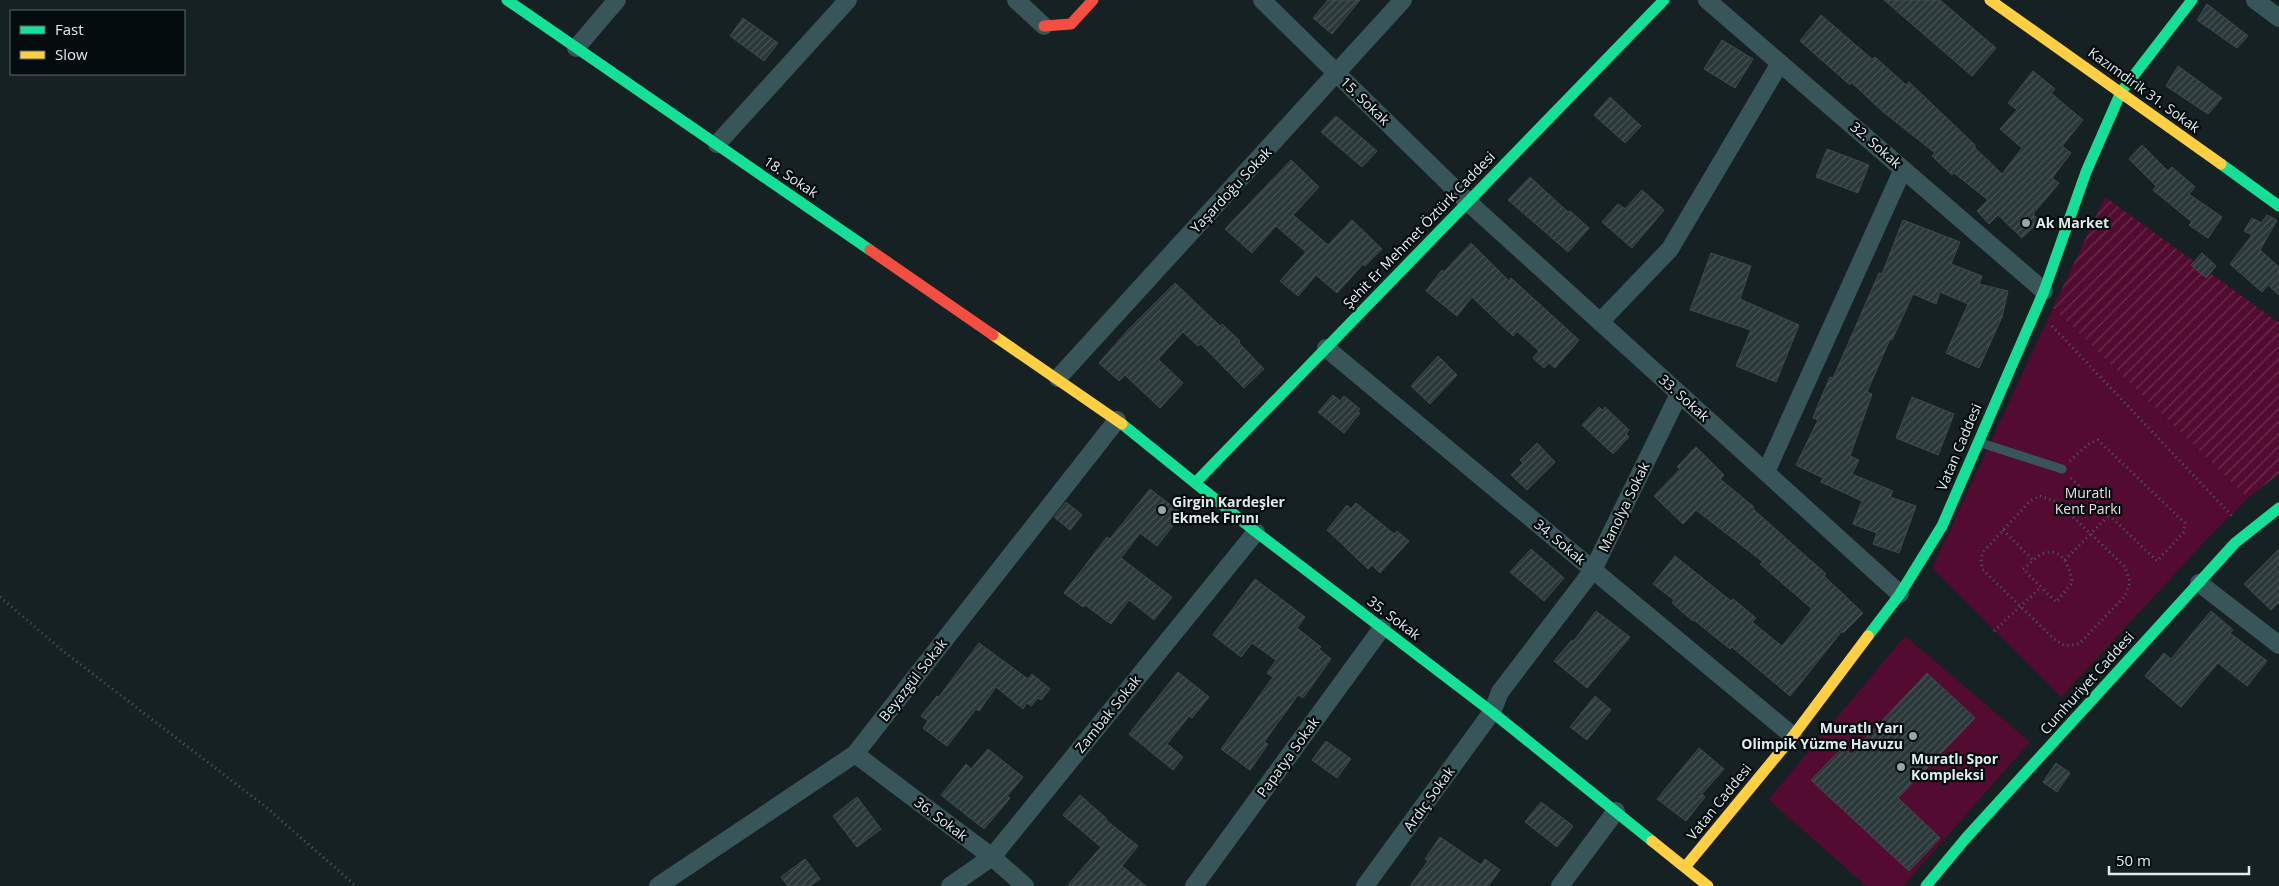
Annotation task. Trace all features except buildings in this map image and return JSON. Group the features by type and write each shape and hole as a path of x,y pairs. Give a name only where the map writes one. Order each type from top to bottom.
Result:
{"street":[{"name":"18. Sokak","path":"507,0 1058,378"},
{"path":"576,48 617,0"},
{"path":"717,144 848,0"},
{"path":"1016,0 1044,26 1071,24 1093,0"},
{"name":"15. Sokak","path":"1262,0 1468,202"},
{"name":"Yaşardoğu Sokak","path":"1058,378 1403,0"},
{"name":"Şehit Er Mehmet Öztürk Caddesi","path":"1196,482 1664,0"},
{"name":"32. Sokak","path":"1707,0 2044,291"},
{"name":"Kazımdirik 31. Sokak","path":"1990,0 2279,206"},
{"name":"Vatan Caddesi","path":"1686,866 1793,736 1900,594 1942,526 2044,291 2086,172 2121,92 2192,0"},
{"path":"2255,0 2279,18"},
{"path":"1600,322 1670,249 1780,63"},
{"path":"1766,472 1903,169"},
{"name":"33. Sokak","path":"1468,202 1900,594"},
{"name":"34. Sokak","path":"1326,348 1793,736"},
{"name":"35. Sokak","path":"1058,378 1117,420 1256,532 1492,712 1686,866 1708,886"},
{"name":"Manolya Sokak","path":"1492,712 1500,692 1593,570 1680,394"},
{"name":"Beyazgül Sokak","path":"658,886 855,754 1117,420"},
{"name":"Cumhuriyet Caddesi","path":"1926,886 1966,838 2235,542 2279,508"},
{"name":"Zambak Sokak","path":"950,886 992,857 1256,532"},
{"path":"2199,583 2279,646"},
{"name":"Papatya Sokak","path":"1194,886 1382,628"},
{"name":"Ardıç Sokak","path":"1365,886 1492,712"},
{"name":"36. Sokak","path":"855,754 992,857 1025,886"},
{"path":"1560,886 1616,811"}],"lane":[{"path":"1978,441 2062,469"}],"path":[{"path":"2036,310 2231,515 2250,531"},
{"path":"2098,440 2185,523 2184,532 2157,561 2109,515 2062,469 2090,443 2098,440"},
{"path":"2040,496 2057,502 2125,567 2130,582 2125,596 2079,644 2065,646 2054,639 1982,569 1984,551 2004,530 2030,502 2040,496"},
{"path":"2065,560 2109,515"},
{"path":"2004,530 2034,561"},
{"path":"2044,553 2054,553 2065,560 2070,569 2072,583 2056,602 2023,570 2034,561 2044,553"},
{"path":"1994,631 2041,587"},
{"path":"0,597 63,651 266,806 356,886"}],"green space":[{"path":"2105,197 2279,323 2279,474 2248,498 2053,308"},
{"name":"Muratlı Kent Parkı","path":"2053,308 2248,498 2207,539 2061,697 1932,568"},
{"name":"Muratlı Spor Kompleksi","path":"1905,636 2030,742 1903,886 1866,886 1761,793 1769,799"}],"traffic: fast":[{"path":"507,0 870,250"},
{"path":"1196,482 1664,0"},
{"path":"1868,636 1900,594 1942,526 2044,291 2086,172 2121,92 2192,0"},
{"path":"2221,164 2279,206"},
{"path":"1122,424 1256,532 1492,712 1652,841"},
{"path":"1926,886 1966,838 2235,543 2279,508"}],"traffic: slow":[{"path":"1990,0 2221,164"},
{"path":"993,335 1122,424"},
{"path":"1686,866 1793,736 1868,636"},
{"path":"1652,841 1708,886"}],"traffic: jam":[{"path":"1044,26 1071,24 1093,0"},
{"path":"870,250 993,335"}],"place":[{"name":"Ak Market","path":"2026,223"},
{"name":"Girgin Kardeşler Ekmek Fırını","path":"1162,510"},
{"name":"Muratlı Yarı Olimpik Yüzme Havuzu","path":"1913,736"},
{"name":"Muratlı Spor Kompleksi","path":"1901,767"}]}
